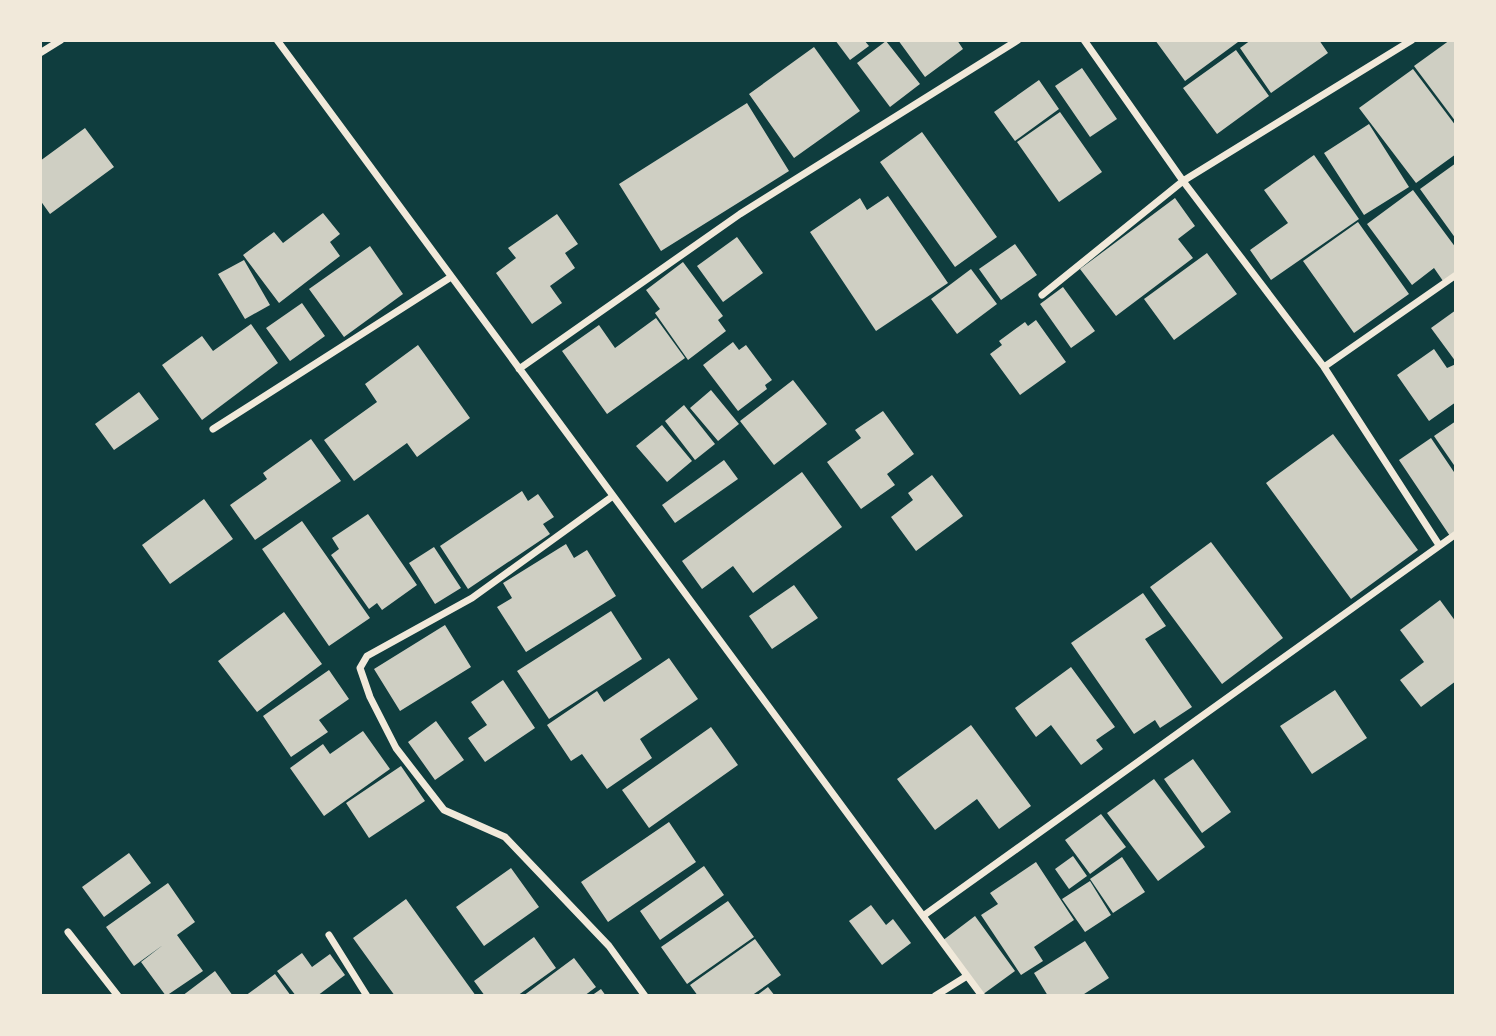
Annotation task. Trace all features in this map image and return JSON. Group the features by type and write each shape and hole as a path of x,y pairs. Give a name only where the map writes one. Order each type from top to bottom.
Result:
{"street":[{"path":"40,53 61,40"},
{"path":"277,40 982,996"},
{"path":"519,369 740,214 1018,40"},
{"path":"1084,40 1183,181 1324,367 1439,545"},
{"path":"1042,295 1183,181 1412,40"},
{"path":"1324,367 1456,275"},
{"path":"213,429 451,277"},
{"path":"612,496 472,598 367,656 360,668 370,697 396,748 444,810 505,837 609,946 645,996"},
{"path":"923,916 1456,534"},
{"path":"68,932 118,996"},
{"path":"329,935 367,996"},
{"path":"935,996 967,976"}],"building":[{"path":"835,40 864,40 869,46 850,60"},
{"path":"898,40 957,40 963,49 925,77"},
{"path":"1155,40 1237,40 1238,42 1185,81"},
{"path":"1251,40 1319,40 1328,53 1271,93 1240,48"},
{"path":"1450,40 1456,40 1456,122 1414,66"},
{"path":"886,41 920,84 890,107 857,63"},
{"path":"814,47 860,111 794,158 749,94"},
{"path":"1236,50 1269,96 1217,134 1183,88"},
{"path":"1082,68 1117,119 1090,137 1055,86"},
{"path":"1413,69 1456,126 1456,154 1416,183 1359,108"},
{"path":"1039,80 1059,109 1015,141 994,112"},
{"path":"747,103 789,171 661,251 619,184"},
{"path":"1060,112 1102,172 1059,202 1017,142"},
{"path":"1369,124 1409,187 1364,215 1324,153"},
{"path":"85,128 114,167 50,214 40,200 40,161"},
{"path":"922,132 997,237 955,267 880,162"},
{"path":"1314,155 1359,219 1271,280 1250,250 1288,223 1264,190"},
{"path":"1456,163 1456,239 1420,189"},
{"path":"1413,190 1456,248 1456,272 1443,281 1434,268 1412,285 1367,224"},
{"path":"888,196 948,283 876,331 810,232 860,198 867,210"},
{"path":"1175,198 1195,226 1178,239 1193,258 1116,316 1080,269"},
{"path":"323,213 340,234 330,242 340,256 279,303 243,255 274,232 283,243"},
{"path":"557,214 578,244 565,253 575,268 550,286 562,303 532,324 496,273 516,258 508,248"},
{"path":"1358,222 1409,294 1354,333 1303,261"},
{"path":"737,237 763,273 723,302 697,266"},
{"path":"1015,244 1037,275 1001,300 979,269"},
{"path":"370,246 403,294 344,337 309,289"},
{"path":"1207,253 1237,294 1174,340 1144,299"},
{"path":"244,260 270,305 245,319 218,274"},
{"path":"683,262 723,316 718,320 726,331 688,360 655,313 660,309 646,290"},
{"path":"971,269 997,304 957,334 931,299"},
{"path":"1063,287 1095,331 1071,348 1040,304"},
{"path":"302,303 325,336 290,361 266,328"},
{"path":"1456,310 1456,362 1431,328"},
{"path":"656,318 685,358 607,414 562,351 599,325 615,348"},
{"path":"1036,320 1066,362 1020,395 990,354 1002,345 999,341 1025,322 1028,326"},
{"path":"251,324 278,363 202,420 162,365 202,336 213,351"},
{"path":"733,342 739,350 746,345 772,380 765,385 767,389 738,411 703,365"},
{"path":"418,345 470,418 417,457 407,443 354,481 324,440 377,402 365,384"},
{"path":"1434,349 1447,368 1456,364 1456,402 1429,421 1397,375"},
{"path":"793,380 827,424 774,465 740,421"},
{"path":"711,390 739,424 718,441 690,408"},
{"path":"139,392 159,419 114,450 95,424"},
{"path":"684,405 715,444 695,460 665,421"},
{"path":"883,411 914,454 887,474 895,485 861,509 827,462 861,438 855,430"},
{"path":"1456,421 1456,468 1434,436"},
{"path":"662,425 692,461 667,482 636,446"},
{"path":"1333,434 1418,550 1351,599 1266,483"},
{"path":"1431,438 1456,475 1456,532 1450,536 1399,460"},
{"path":"311,439 341,481 255,540 230,505 267,479 263,473"},
{"path":"724,460 738,479 675,523 662,505"},
{"path":"802,472 842,527 753,593 733,566 702,589 682,561"},
{"path":"932,475 963,516 916,551 891,517 913,500 908,493"},
{"path":"522,491 528,501 538,494 554,517 543,524 550,534 468,589 440,546"},
{"path":"204,499 233,539 170,584 142,545"},
{"path":"368,514 417,585 382,610 377,603 369,609 331,555 339,549 332,538"},
{"path":"302,521 370,618 329,646 262,549"},
{"path":"1211,542 1283,638 1222,684 1150,587"},
{"path":"566,544 574,558 587,550 616,596 526,652 497,607 512,598 503,583"},
{"path":"434,547 461,588 435,604 409,563"},
{"path":"794,585 818,618 772,649 749,616"},
{"path":"1143,593 1166,626 1145,639 1192,707 1160,728 1155,720 1134,734 1071,643"},
{"path":"1440,600 1456,622 1456,681 1421,707 1400,680 1424,662 1400,630"},
{"path":"611,611 642,659 549,719 517,671"},
{"path":"284,612 322,664 257,712 218,661"},
{"path":"445,625 471,667 400,711 374,669"},
{"path":"669,658 698,699 640,739 652,758 607,789 582,754 571,761 547,725 597,691 604,702"},
{"path":"1071,667 1115,727 1096,740 1103,749 1081,765 1051,725 1036,737 1015,708"},
{"path":"329,670 349,699 319,720 328,732 291,757 263,716"},
{"path":"503,680 535,728 485,762 468,738 487,725 471,702"},
{"path":"1335,690 1367,738 1312,774 1280,726"},
{"path":"436,721 464,760 435,780 408,742"},
{"path":"971,725 1031,806 999,829 977,799 935,830 897,779"},
{"path":"711,727 738,765 649,828 622,790"},
{"path":"363,731 390,769 324,816 290,768 323,744 330,754"},
{"path":"1193,759 1231,812 1202,833 1164,779"},
{"path":"401,766 425,801 369,838 346,803"},
{"path":"1154,779 1205,847 1158,881 1107,813"},
{"path":"1101,814 1126,847 1090,874 1065,840"},
{"path":"669,822 696,862 608,922 581,882"},
{"path":"129,853 151,883 104,917 82,887"},
{"path":"1073,856 1087,876 1069,889 1055,869"},
{"path":"1122,857 1145,892 1113,913 1090,879"},
{"path":"1036,862 1074,920 1034,947 1043,961 1021,975 981,915 998,904 990,893"},
{"path":"704,866 724,895 660,940 640,911"},
{"path":"511,868 539,907 484,946 456,907"},
{"path":"1090,881 1111,915 1085,932 1062,899"},
{"path":"168,883 195,922 177,935 203,971 166,996 141,962 163,945 134,966 106,927"},
{"path":"406,899 476,996 395,996 353,938"},
{"path":"728,901 754,937 687,984 661,947"},
{"path":"871,905 886,925 893,919 911,943 882,965 849,921"},
{"path":"975,916 1015,971 982,995 942,941"},
{"path":"534,937 556,968 517,996 485,996 474,981"},
{"path":"755,939 781,975 751,996 698,996 690,985"},
{"path":"1085,941 1109,978 1081,996 1048,996 1034,973"},
{"path":"302,953 312,967 330,954 345,975 317,996 296,996 277,971"},
{"path":"574,958 596,987 584,996 523,996"},
{"path":"215,971 233,996 182,996"},
{"path":"275,974 291,996 245,996"},
{"path":"768,987 775,996 756,996"},
{"path":"601,989 606,996 591,996"}]}
